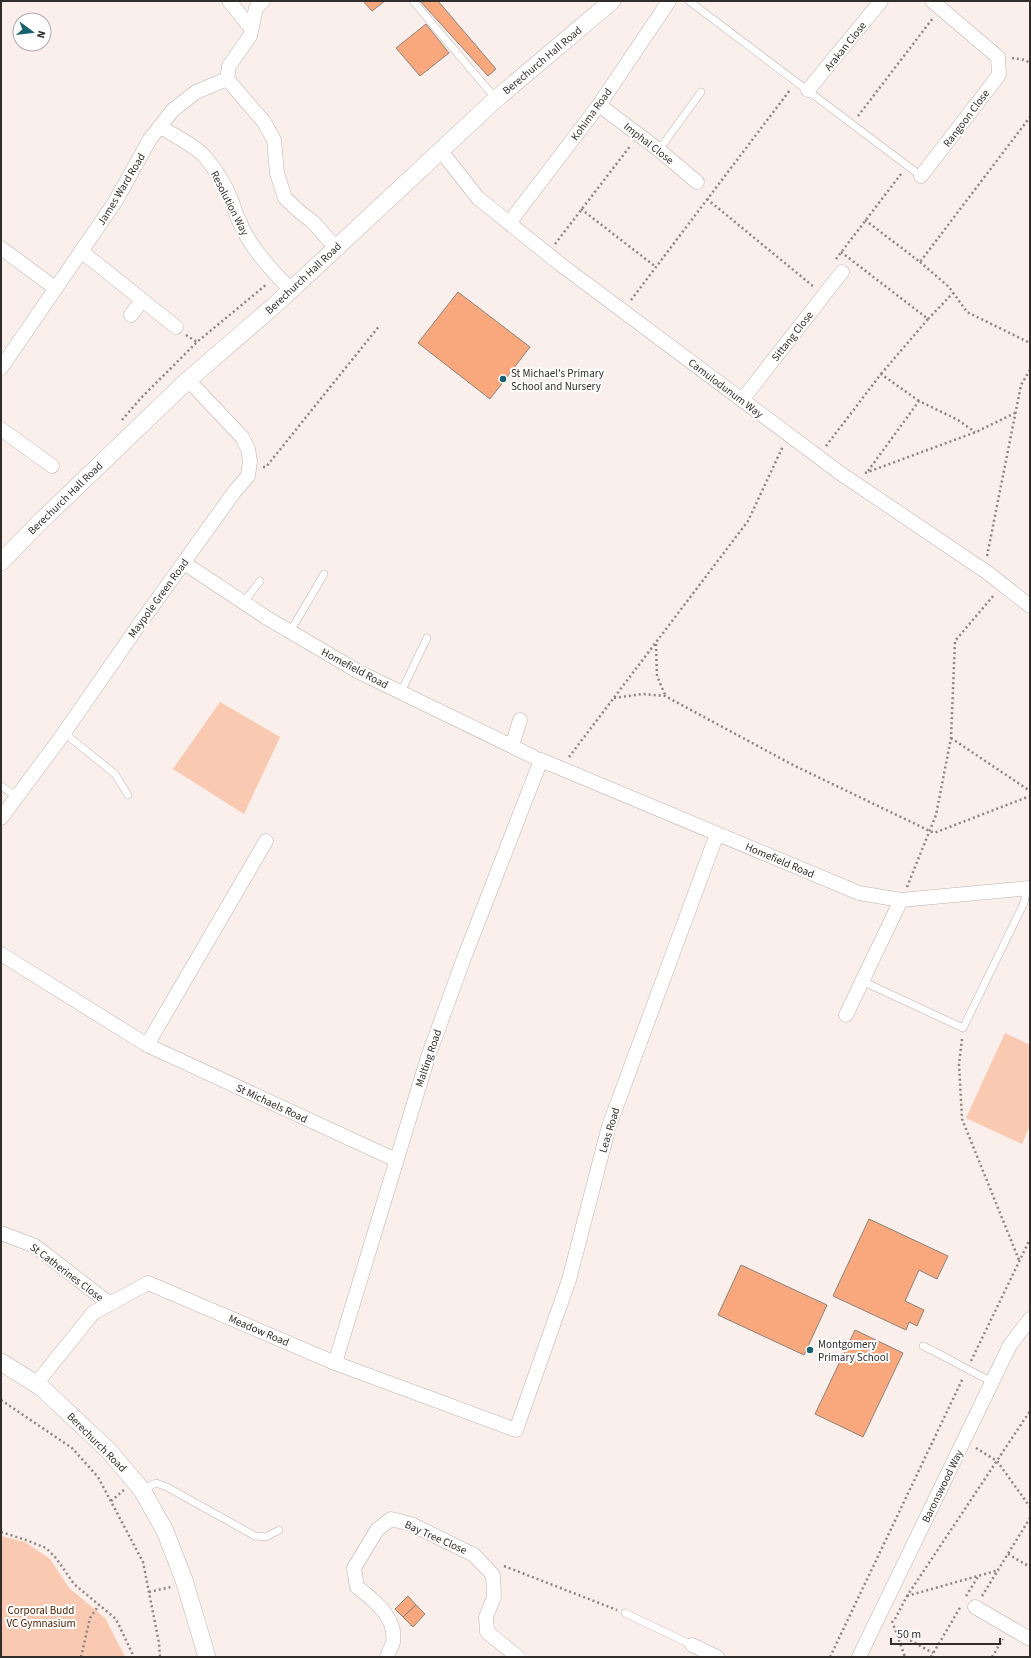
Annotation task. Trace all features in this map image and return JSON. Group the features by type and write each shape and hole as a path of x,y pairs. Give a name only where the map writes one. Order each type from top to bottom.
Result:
{"street":[{"path":"229,1 251,28"},
{"path":"263,1 256,8 250,36 229,66 227,79 264,122 274,140 277,173 285,198 313,222 336,248"},
{"name":"Berechurch Hall Road","path":"1,562 188,380 291,290 496,99 612,1"},
{"name":"Kohima Road","path":"509,223 599,105 669,1"},
{"name":"Arakan Close","path":"808,90 881,1"},
{"path":"936,5 998,57"},
{"name":"Rangoon Close","path":"921,176 998,75 998,57"},
{"name":"James Ward Road","path":"1,368 115,202 150,139 173,110 196,92 227,79"},
{"name":"Imphal Close","path":"599,105 659,150 697,182"},
{"name":"Resolution Way","path":"160,127 205,156 232,201 237,217 254,246 273,272 291,290"},
{"name":"Camulodunum Way","path":"440,150 478,198 547,254 819,457 988,573 1030,606"},
{"path":"1,248 56,288"},
{"path":"81,251 176,327"},
{"name":"Sittang Close","path":"742,400 842,272"},
{"path":"131,315 142,300"},
{"path":"188,380 242,438 248,450 249,466"},
{"path":"1,429 52,466"},
{"name":"Maypole Green Road","path":"1,818 64,733 235,490 248,476 249,466"},
{"name":"Homefield Road","path":"184,563 243,603 359,672 538,758 859,893 901,900 1028,888"},
{"path":"512,746 520,720"},
{"name":"Malting Road","path":"335,1363 428,1057 538,758"},
{"name":"Leas Road","path":"516,1430 569,1280 609,1126 717,834"},
{"path":"147,1045 266,842"},
{"path":"846,1015 901,900"},
{"name":"St Michaels Road","path":"1,954 147,1045 396,1160"},
{"name":"St Catherines Close","path":"1,1233 35,1246 110,1304"},
{"name":"Meadow Road","path":"36,1384 94,1313 148,1283 335,1363 516,1430"},
{"name":"Baronswood Way","path":"860,1657 1010,1345 1030,1319"},
{"name":"Berechurch Road","path":"1,1362 36,1384 109,1451 142,1490 165,1531 185,1583 207,1657"},
{"name":"Bay Tree Close","path":"386,1657 393,1643 392,1624 376,1602 357,1587 354,1568 377,1530 391,1519 411,1524 474,1555 493,1575 494,1598 486,1616 487,1632 518,1657"},
{"path":"975,1607 1030,1639"},
{"path":"692,1645 717,1657"}],"lane":[{"path":"413,1 496,99"},
{"path":"689,1 921,176"},
{"path":"659,150 701,92"},
{"path":"290,632 324,574"},
{"path":"243,603 260,581"},
{"path":"401,692 427,638"},
{"path":"64,733 115,774 128,795"},
{"path":"1,786 17,797"},
{"path":"862,981 963,1028 1024,903 1028,888"},
{"path":"923,1346 948,1357 954,1363 992,1382"},
{"path":"142,1490 156,1484 168,1487 255,1536 266,1537 279,1530"},
{"path":"625,1613 692,1645"}],"path":[{"path":"852,124 936,5"},
{"path":"998,57 1024,60 1030,64"},
{"path":"623,311 796,82"},
{"path":"920,262 1030,117"},
{"path":"547,254 639,135"},
{"path":"842,272 834,262 907,166"},
{"path":"708,199 823,295"},
{"path":"582,209 656,267"},
{"path":"865,220 920,262 949,287 967,312 1030,344"},
{"path":"841,252 928,319"},
{"path":"819,457 881,374 953,292"},
{"path":"249,466 266,467 380,325"},
{"path":"988,573 987,554 1015,413 1021,385 1030,370"},
{"path":"881,374 918,401 958,420 976,432"},
{"path":"868,472 918,401"},
{"path":"850,479 976,432 1015,413"},
{"path":"562,768 748,521 785,442"},
{"path":"901,900 936,815 951,738 955,641 994,594"},
{"path":"656,643 657,676 666,697"},
{"path":"614,698 643,694 666,697 793,765 934,833 1030,796"},
{"path":"951,738 1030,791"},
{"path":"963,1028 959,1064 962,1119 1020,1261"},
{"path":"830,1657 1030,1239"},
{"path":"1,1400 72,1448 98,1477 143,1562 159,1643 160,1657"},
{"path":"890,1629 907,1596 1030,1411"},
{"path":"964,1441 997,1461 1030,1507"},
{"path":"975,1607 1030,1518"},
{"path":"1,1532 46,1548 56,1558 74,1584 116,1619 134,1657"},
{"path":"1008,1554 1030,1567"},
{"path":"503,1566 625,1613"},
{"path":"906,1657 886,1603 979,1574 999,1570"},
{"path":"931,1657 979,1574"},
{"path":"149,1592 185,1583"},
{"path":"81,1657 90,1618 99,1605"},
{"path":"992,1657 1010,1627"},
{"path":"897,1633 933,1653"}],"green space":[{"path":"220,702 280,737 244,814 173,769"},
{"path":"1005,1033 1030,1045 1030,1125 1022,1144 966,1118"},
{"name":"Corporal Budd VC Gymnasium","path":"1,1536 25,1542 50,1559 69,1588 105,1618 125,1657 1,1657"}],"building":[{"path":"363,1 385,1 372,11"},
{"path":"420,1 438,1 496,69 488,76"},
{"path":"426,24 449,53 420,76 396,48"},
{"path":"458,292 530,347 490,399 418,343"},
{"path":"869,1219 948,1256 937,1279 919,1270 905,1301 924,1310 917,1326 909,1322 906,1330 833,1296"},
{"path":"741,1265 827,1305 804,1355 718,1315"},
{"path":"855,1330 903,1353 863,1437 815,1414"},
{"path":"408,1596 416,1605 403,1617 395,1609"},
{"path":"416,1605 425,1614 413,1627 403,1617"}],"place":[{"name":"St Michael's Primary School and Nursery","path":"503,379"},
{"name":"Montgomery Primary School","path":"810,1350"}]}
